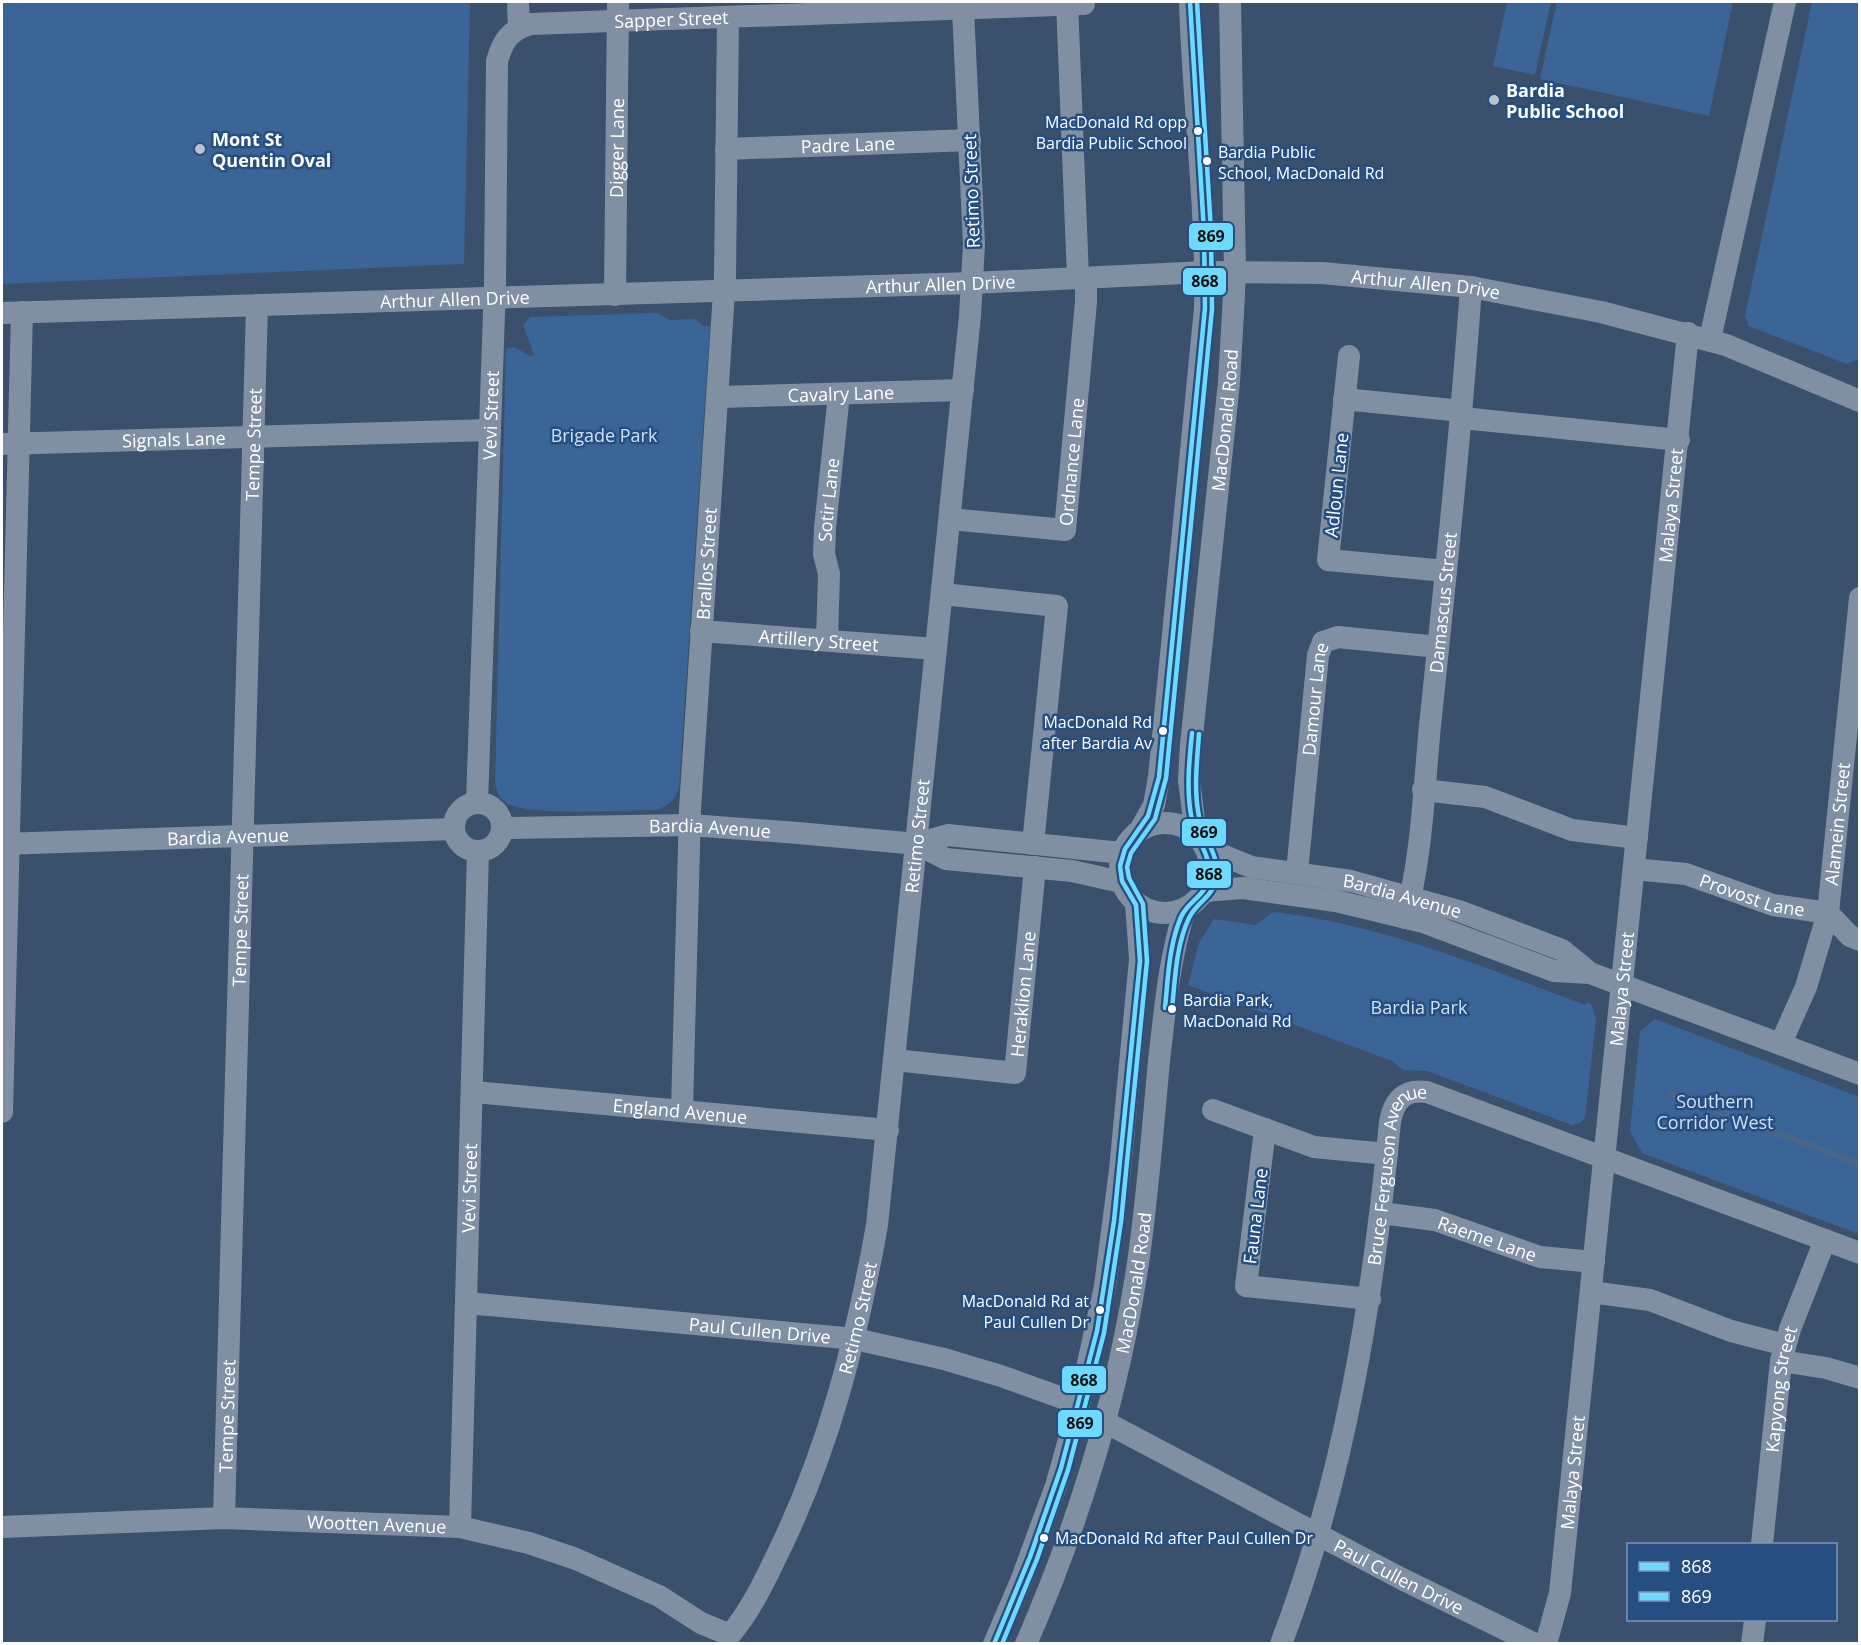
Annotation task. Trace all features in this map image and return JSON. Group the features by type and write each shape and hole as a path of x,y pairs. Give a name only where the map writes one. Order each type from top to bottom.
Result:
{"street":[{"path":"515,29 518,2"},
{"name":"MacDonald Road","path":"1140,830 1154,805 1160,777 1204,320 1206,272 1192,75 1190,2"},
{"name":"MacDonald Road","path":"1200,842 1189,789 1191,745 1229,382 1234,272 1230,2"},
{"path":"1710,339 1785,2"},
{"name":"Sapper Street","path":"515,29 531,24 618,11 728,18 826,8 902,6 963,9 1073,3"},
{"name":"Ordnance Lane","path":"950,519 1065,530 1086,302 1082,278 1073,3"},
{"name":"Retimo Street","path":"730,1635 749,1612 788,1533 826,1435 855,1340 877,1224 950,519 972,283 974,244 963,9"},
{"name":"Digger Lane","path":"615,295 618,11"},
{"name":"Brallos Street","path":"682,1109 690,825 724,291 728,18"},
{"name":"Vevi Street","path":"477,802 490,429 496,61 501,46 515,29"},
{"name":"Padre Lane","path":"726,149 970,140"},
{"name":"Arthur Allen Drive","path":"12,313 972,283 1206,272 1322,273 1471,287 1574,306 1688,333 1791,370 1860,401"},
{"name":"Damascus Street","path":"1405,918 1411,896 1446,572 1462,415 1471,287"},
{"name":"Tempe Street","path":"224,1518 257,305"},
{"path":"2,1112 12,313"},
{"name":"Malaya Street","path":"1546,1644 1552,1630 1560,1593 1679,440 1688,333"},
{"name":"Adloun Lane","path":"1349,356 1328,560 1446,572"},
{"name":"Cavalry Lane","path":"718,397 963,390"},
{"name":"Sotir Lane","path":"827,640 829,574 824,554 825,528 839,394"},
{"path":"1344,399 1679,440"},
{"name":"Signals Lane","path":"10,444 490,429"},
{"path":"942,594 1057,606 1033,844"},
{"name":"Alamein Street","path":"1781,1043 1806,987 1828,913 1860,598"},
{"name":"Artillery Street","path":"701,631 936,649"},
{"name":"Damour Lane","path":"1297,872 1318,655 1323,642 1338,637 1438,647"},
{"path":"1423,790 1485,797 1572,830 1637,838"},
{"path":"477,802 485,804 498,813 502,828 501,835 492,847 478,851 459,842 454,830 457,814 462,808 477,802"},
{"path":"1169,824 1184,828 1200,842 1209,862 1209,877 1204,891 1185,909 1160,913 1136,903 1121,882 1119,867 1122,853 1140,830 1154,825 1169,824"},
{"name":"Bardia Avenue","path":"502,828 690,825 917,844 948,835 1122,853"},
{"name":"Bardia Avenue","path":"5,844 454,830"},
{"name":"Bardia Avenue","path":"1200,842 1251,867 1297,872 1411,896 1562,950 1590,973"},
{"name":"Bardia Avenue","path":"917,844 946,859 1072,871 1121,882"},
{"name":"Vevi Street","path":"460,1527 474,1092 478,851"},
{"name":"Heraklion Lane","path":"895,1060 1015,1073 1035,867"},
{"name":"Provost Lane","path":"1634,869 1686,874 1773,905 1828,913 1850,936 1860,940"},
{"name":"Bardia Avenue","path":"1204,891 1243,888 1272,890 1336,901 1405,918 1554,970 1590,973 1860,1074"},
{"name":"MacDonald Road","path":"994,1644 1022,1581 1048,1507 1079,1404 1105,1287 1120,1170 1140,960 1136,903"},
{"name":"MacDonald Road","path":"1026,1644 1069,1538 1105,1422 1118,1371 1138,1257 1170,962 1185,909"},
{"name":"Bruce Ferguson Avenue","path":"1281,1644 1318,1534 1354,1392 1370,1299 1392,1108 1399,1098 1416,1091 1427,1092 1860,1253"},
{"name":"England Avenue","path":"474,1092 682,1109 888,1130"},
{"path":"1213,1110 1314,1147 1387,1154"},
{"name":"Fauna Lane","path":"1265,1129 1246,1286 1370,1299"},
{"name":"Raeme Lane","path":"1381,1213 1435,1220 1540,1257 1594,1262"},
{"name":"Kapyong Street","path":"1762,1543 1783,1353 1824,1240"},
{"path":"1591,1292 1650,1300 1783,1353 1860,1378"},
{"name":"Paul Cullen Drive","path":"467,1303 855,1340 944,1359 1079,1404"},
{"name":"Paul Cullen Drive","path":"1105,1422 1402,1579 1535,1644"},
{"name":"Wootten Avenue","path":"2,1527 224,1518 460,1527 529,1544 576,1559 650,1592 701,1623 730,1635"},
{"path":"1752,1644 1755,1621"}],"green space":[{"name":"Mont St Quentin Oval","path":"2,2 470,2 464,264 2,284"},
{"path":"1507,2 1551,2 1535,75 1493,66"},
{"path":"1557,2 1733,2 1709,116 1540,79"},
{"path":"1812,2 1859,2 1860,358 1847,364 1749,326 1745,316"},
{"name":"Brigade Park","path":"657,313 670,320 695,319 703,326 710,326 679,787 671,802 655,810 553,811 515,807 501,798 495,782 506,349 514,347 530,356 534,355 523,325 530,317"},
{"name":"Bardia Park","path":"1273,912 1353,926 1393,937 1470,962 1585,1005 1587,1002 1592,1005 1596,1019 1585,1118 1580,1123 1572,1125 1427,1071 1403,1070 1392,1061 1188,985 1199,943 1214,919 1255,925"},
{"name":"Southern Corridor West","path":"1655,1019 1859,1097 1859,1234 1642,1153 1630,1131 1640,1031"}],"waterway":[{"path":"1671,1093 1860,1164"}],"transit line":[{"name":"868","path":"994,1644 1030,1557 1061,1468 1097,1331 1114,1221 1140,961 1136,905 1122,881 1120,866 1125,849 1148,816 1159,777 1205,308 1204,232 1190,2"},
{"name":"869","path":"1002,1644 1037,1559 1068,1470 1104,1333 1121,1222 1147,961 1143,904 1129,878 1127,867 1131,853 1155,819 1166,778 1212,309 1211,231 1197,2"},
{"name":"868","path":"1165,1008 1170,962 1177,928 1184,911 1201,894 1209,877 1208,862 1194,827 1190,809 1189,777 1192,733"},
{"name":"869","path":"1172,1009 1181,940 1192,913 1212,890 1217,870 1198,810 1196,778 1199,734"}],"place":[{"name":"Bardia Public School","path":"1494,100"},
{"name":"MacDonald Rd opp Bardia Public School","path":"1198,131"},
{"name":"Mont St Quentin Oval","path":"200,149"},
{"name":"Bardia Public School, MacDonald Rd","path":"1207,161"},
{"name":"MacDonald Rd after Bardia Av","path":"1163,731"},
{"name":"Bardia Park, MacDonald Rd","path":"1172,1009"},
{"name":"MacDonald Rd at Paul Cullen Dr","path":"1100,1310"},
{"name":"MacDonald Rd after Paul Cullen Dr","path":"1044,1538"}]}
